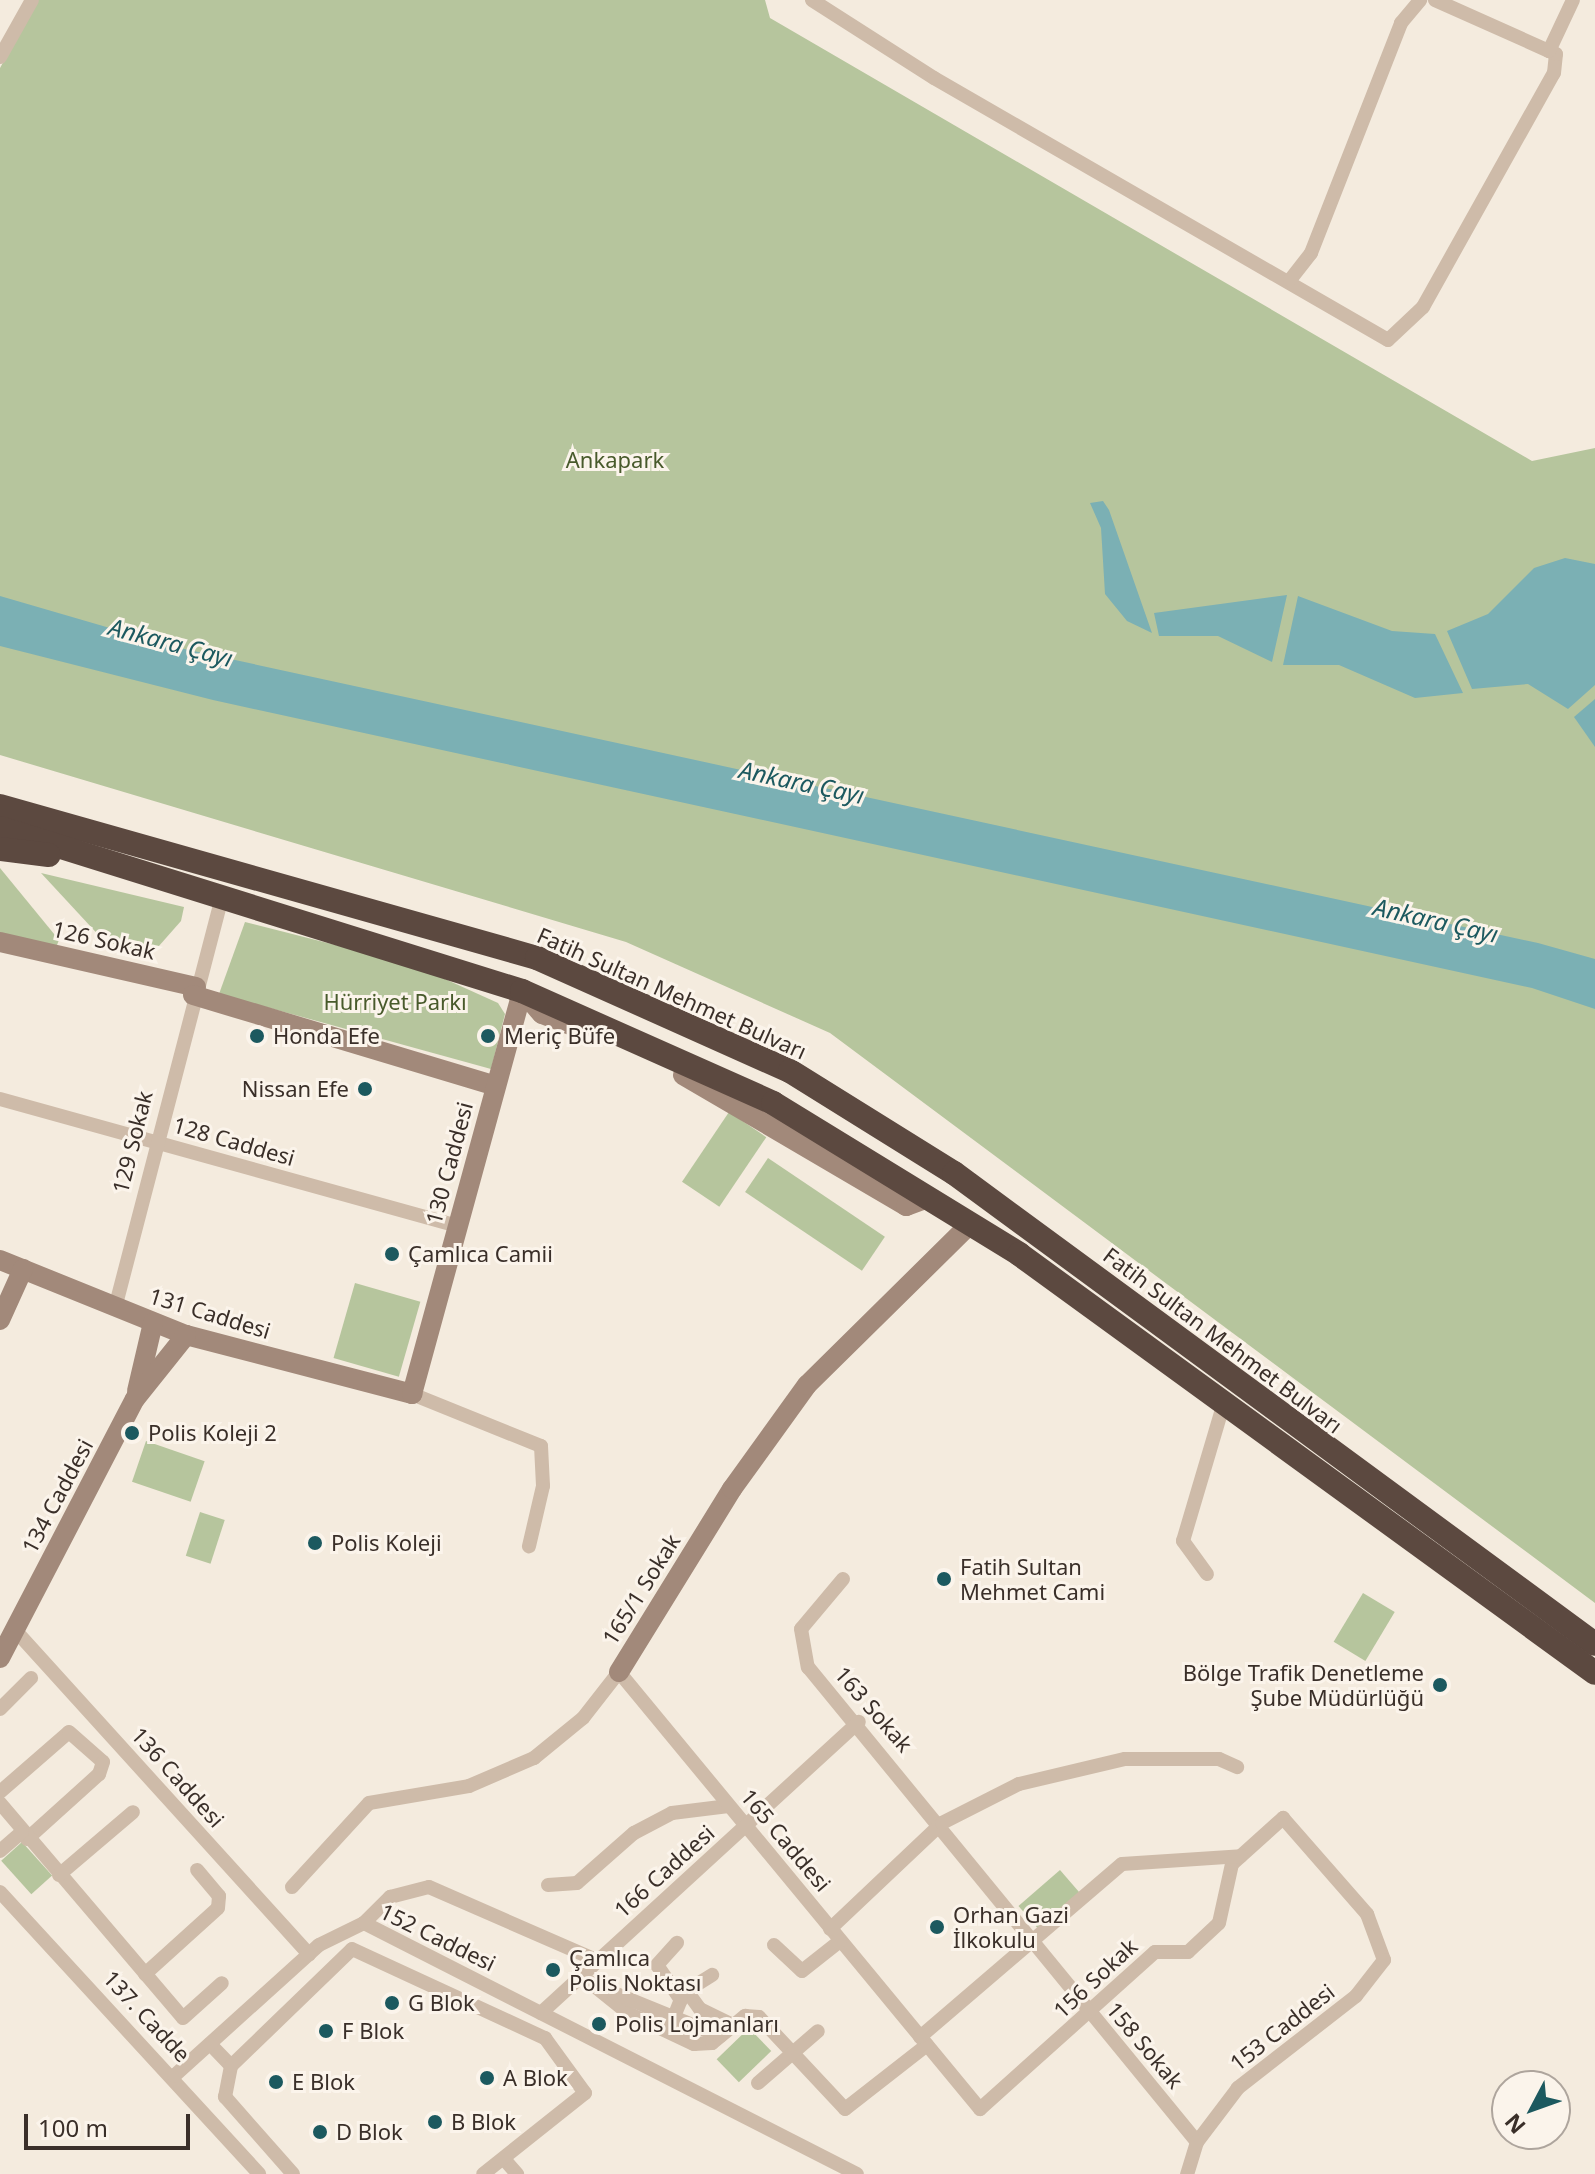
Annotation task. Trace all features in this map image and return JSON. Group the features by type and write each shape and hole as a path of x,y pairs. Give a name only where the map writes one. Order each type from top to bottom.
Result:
{"highway":[{"path":"0,792 54,822"},
{"name":"Fatih Sultan Mehmet Bulvarı","path":"0,806 537,958 790,1071 954,1173 1595,1644"},
{"path":"0,828 221,901 522,991 773,1103 970,1224 1595,1673"},
{"path":"0,849 93,859"}],"street":[{"path":"0,57 32,0"},
{"path":"812,0 934,78 1290,280 1388,340 1423,307 1554,73 1556,54 1435,0"},
{"path":"1290,280 1311,253 1401,23 1420,0"},
{"path":"1549,51 1573,0"},
{"name":"129 Sokak","path":"115,1308 154,1141 221,901"},
{"name":"126 Sokak","path":"0,942 194,991 496,1086"},
{"name":"130 Caddesi","path":"412,1394 522,991"},
{"name":"128 Caddesi","path":"0,1099 457,1226"},
{"name":"165/1 Sokak","path":"292,1887 369,1803 469,1786 534,1758 583,1718 619,1672 732,1489 807,1385 970,1224"},
{"name":"131 Caddesi","path":"0,1260 186,1335 412,1394"},
{"path":"0,1320 23,1269"},
{"name":"134 Caddesi","path":"135,1399 153,1323"},
{"name":"134 Caddesi","path":"5,1645 135,1399 186,1335"},
{"path":"412,1394 541,1446 543,1486 529,1546"},
{"path":"1207,1574 1183,1541 1223,1406"},
{"name":"163 Sokak","path":"843,1579 801,1629 808,1667 859,1722 942,1823"},
{"name":"136 Caddesi","path":"5,1645 309,1954"},
{"name":"165 Caddesi","path":"619,1672 923,2041"},
{"path":"0,1709 31,1678"},
{"name":"166 Caddesi","path":"541,2013 859,1722"},
{"path":"0,1792 69,1732 103,1762 102,1772 25,1835 0,1851"},
{"path":"830,1929 942,1823 1019,1784 1125,1759 1219,1759 1237,1767"},
{"path":"0,1803 183,2018 222,1983"},
{"path":"548,1885 577,1883 634,1833 672,1813 729,1806"},
{"path":"59,1875 133,1812"},
{"name":"156 Sokak","path":"923,2041 980,2109 1091,2013 1155,1952 1188,1952 1219,1923 1232,1864 1283,1818"},
{"name":"153 Caddesi","path":"1187,2174 1197,2142 1238,2088 1356,1996 1384,1960 1367,1914 1283,1818"},
{"name":"158 Sokak","path":"942,1823 1033,1943 1197,2142"},
{"path":"582,1976 600,1990 699,2045 720,2036 733,2025 759,2017 848,2109 1122,1864 1241,1856"},
{"path":"145,1974 219,1905 197,1870"},
{"path":"364,1923 390,1897 429,1887 598,1961"},
{"name":"137. Cadde","path":"0,1892 174,2076 259,2174"},
{"name":"152 Caddesi","path":"174,2076 309,1954 364,1923 857,2174"},
{"path":"774,1945 799,1971 840,1941"},
{"path":"677,1943 657,1968 700,2009 733,2025"},
{"path":"293,2174 225,2097 231,2066 352,1949 545,2038 585,2093 483,2174"},
{"path":"670,2027 684,1995 712,1975"},
{"path":"758,2083 818,2031"},
{"path":"210,2044 231,2066"},
{"path":"504,2159 517,2174"}],"green space":[{"name":"Ankapark","path":"37,0 765,0 770,18 1532,461 1595,448 1595,1603 830,1033 626,942 0,755 0,68"},
{"path":"0,868 59,940 55,950 0,936"},
{"path":"41,873 184,907 181,921 151,955 104,941"},
{"name":"Hürriyet Parkı","path":"245,922 414,965 498,1003 505,1014 491,1069 219,994"},
{"path":"729,1112 766,1137 719,1207 682,1182"},
{"path":"768,1158 885,1237 862,1271 745,1192"},
{"path":"355,1283 420,1302 399,1377 334,1358"},
{"path":"146,1441 205,1461 191,1502 132,1482"},
{"path":"200,1512 225,1520 211,1564 186,1556"},
{"path":"1363,1593 1395,1612 1365,1661 1334,1642"},
{"path":"22,1842 52,1875 31,1894 1,1861"},
{"path":"1060,1870 1080,1893 1038,1929 1018,1906"},
{"path":"749,2028 771,2051 739,2082 717,2059"}],"water":[{"path":"1103,501 1109,510 1152,633 1127,621 1105,594 1101,528 1090,503"},
{"path":"1565,558 1595,564 1595,685 1568,709 1528,684 1472,689 1447,631 1488,614 1534,568"},
{"path":"1287,595 1272,662 1218,636 1159,636 1154,613"},
{"path":"0,596 175,647 1538,943 1595,959 1595,1009 1532,988 213,700 0,646"},
{"path":"1298,596 1392,631 1435,634 1463,693 1415,698 1339,665 1283,665"},
{"path":"1595,699 1595,747 1574,717"}],"place":[{"name":"Honda Efe","path":"257,1036"},
{"name":"Meriç Büfe","path":"488,1036"},
{"name":"Nissan Efe","path":"365,1089"},
{"name":"Çamlıca Camii","path":"392,1254"},
{"name":"Polis Koleji 2","path":"132,1433"},
{"name":"Polis Koleji","path":"315,1543"},
{"name":"Fatih Sultan Mehmet Cami","path":"944,1579"},
{"name":"Bölge Trafik Denetleme Şube Müdürlüğü","path":"1440,1685"},
{"name":"Orhan Gazi İlkokulu","path":"937,1927"},
{"name":"Çamlıca Polis Noktası","path":"553,1970"},
{"name":"G Blok","path":"392,2003"},
{"name":"Polis Lojmanları","path":"599,2024"},
{"name":"F Blok","path":"326,2031"},
{"name":"A Blok","path":"487,2078"},
{"name":"E Blok","path":"276,2082"},
{"name":"B Blok","path":"435,2122"},
{"name":"D Blok","path":"320,2132"}],"water label":[{"name":"Ankara Çayı","path":"171,642"},
{"name":"Ankara Çayı","path":"802,782"},
{"name":"Ankara Çayı","path":"1436,920"}]}
